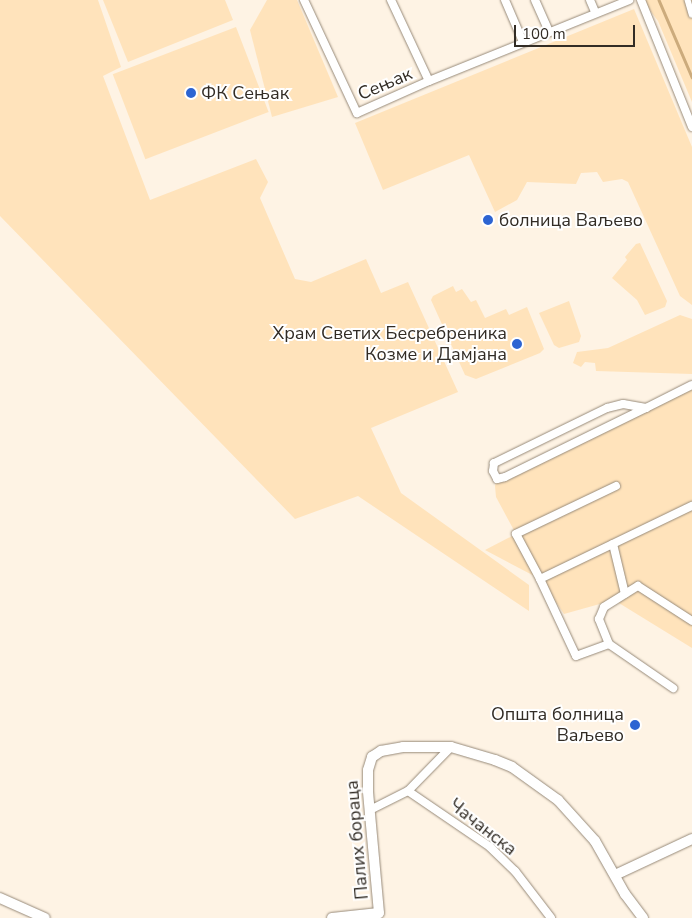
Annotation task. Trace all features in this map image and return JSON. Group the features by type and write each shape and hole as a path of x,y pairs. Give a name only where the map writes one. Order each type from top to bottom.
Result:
{"street":[{"name":"Сењак","path":"304,0 357,113 429,81 392,0"},
{"path":"505,0 523,42"},
{"path":"535,0 549,32"},
{"path":"590,0 595,12"},
{"path":"429,81 595,12 629,0"},
{"path":"641,0 692,127"},
{"path":"688,0 692,14"},
{"path":"646,408 623,404 607,408 494,463 493,471 497,479 500,479 646,408 692,385"},
{"path":"609,644 576,656 540,579 516,534 616,486"},
{"path":"540,579 692,506"},
{"path":"613,544 625,594"},
{"path":"673,688 609,644 599,619 604,607 638,586 692,621"},
{"name":"Палих бораца","path":"332,918 379,916 368,770 372,757 381,751 403,747 451,748"},
{"path":"370,810 408,791 451,748 512,767 558,800 595,841 625,894 643,918"},
{"name":"Чачанска","path":"408,791 490,847 515,871 551,918"},
{"path":"615,874 692,839"},
{"path":"0,898 45,918"}],"shaded area":[{"path":"0,0 98,0 121,67 103,76 150,200 256,159 268,182 260,198 295,279 311,282 366,259 381,293 408,282 458,392 371,428 401,493 529,585 529,611 358,496 295,519 0,216"},
{"path":"103,0 225,0 233,20 128,62"},
{"path":"267,0 297,0 338,97 272,117 250,30"},
{"path":"642,0 692,0 692,102 658,21"},
{"path":"634,9 692,147 692,305 680,296 628,182 622,179 603,182 597,172 581,173 576,184 527,182 517,200 495,212 469,155 383,190 355,123"},
{"name":"ФК Сењак","path":"236,27 269,112 145,159 113,74"},
{"path":"640,243 667,301 665,307 645,315 637,300 612,278 627,260 625,257 636,244"},
{"path":"453,286 456,292 462,289 471,302 476,300 485,318 506,309 509,315 527,307 544,349 540,353 476,379 465,375 431,300 433,296"},
{"path":"569,301 581,336 579,342 559,348 554,345 539,313"},
{"path":"680,315 692,319 692,374 596,371 595,363 585,362 581,367 573,363 577,352 608,348"},
{"path":"692,385 692,648 614,600 564,614 540,579 485,550 516,534 496,497 495,486 497,479"}],"waterway":[{"path":"659,0 692,77"}],"place":[{"name":"ФК Сењак","path":"191,93"},
{"name":"болница Ваљево","path":"488,220"},
{"name":"Храм Светих Бесребреника Козме и Дамјана","path":"517,344"},
{"name":"Општа болница Ваљево","path":"635,725"}]}
